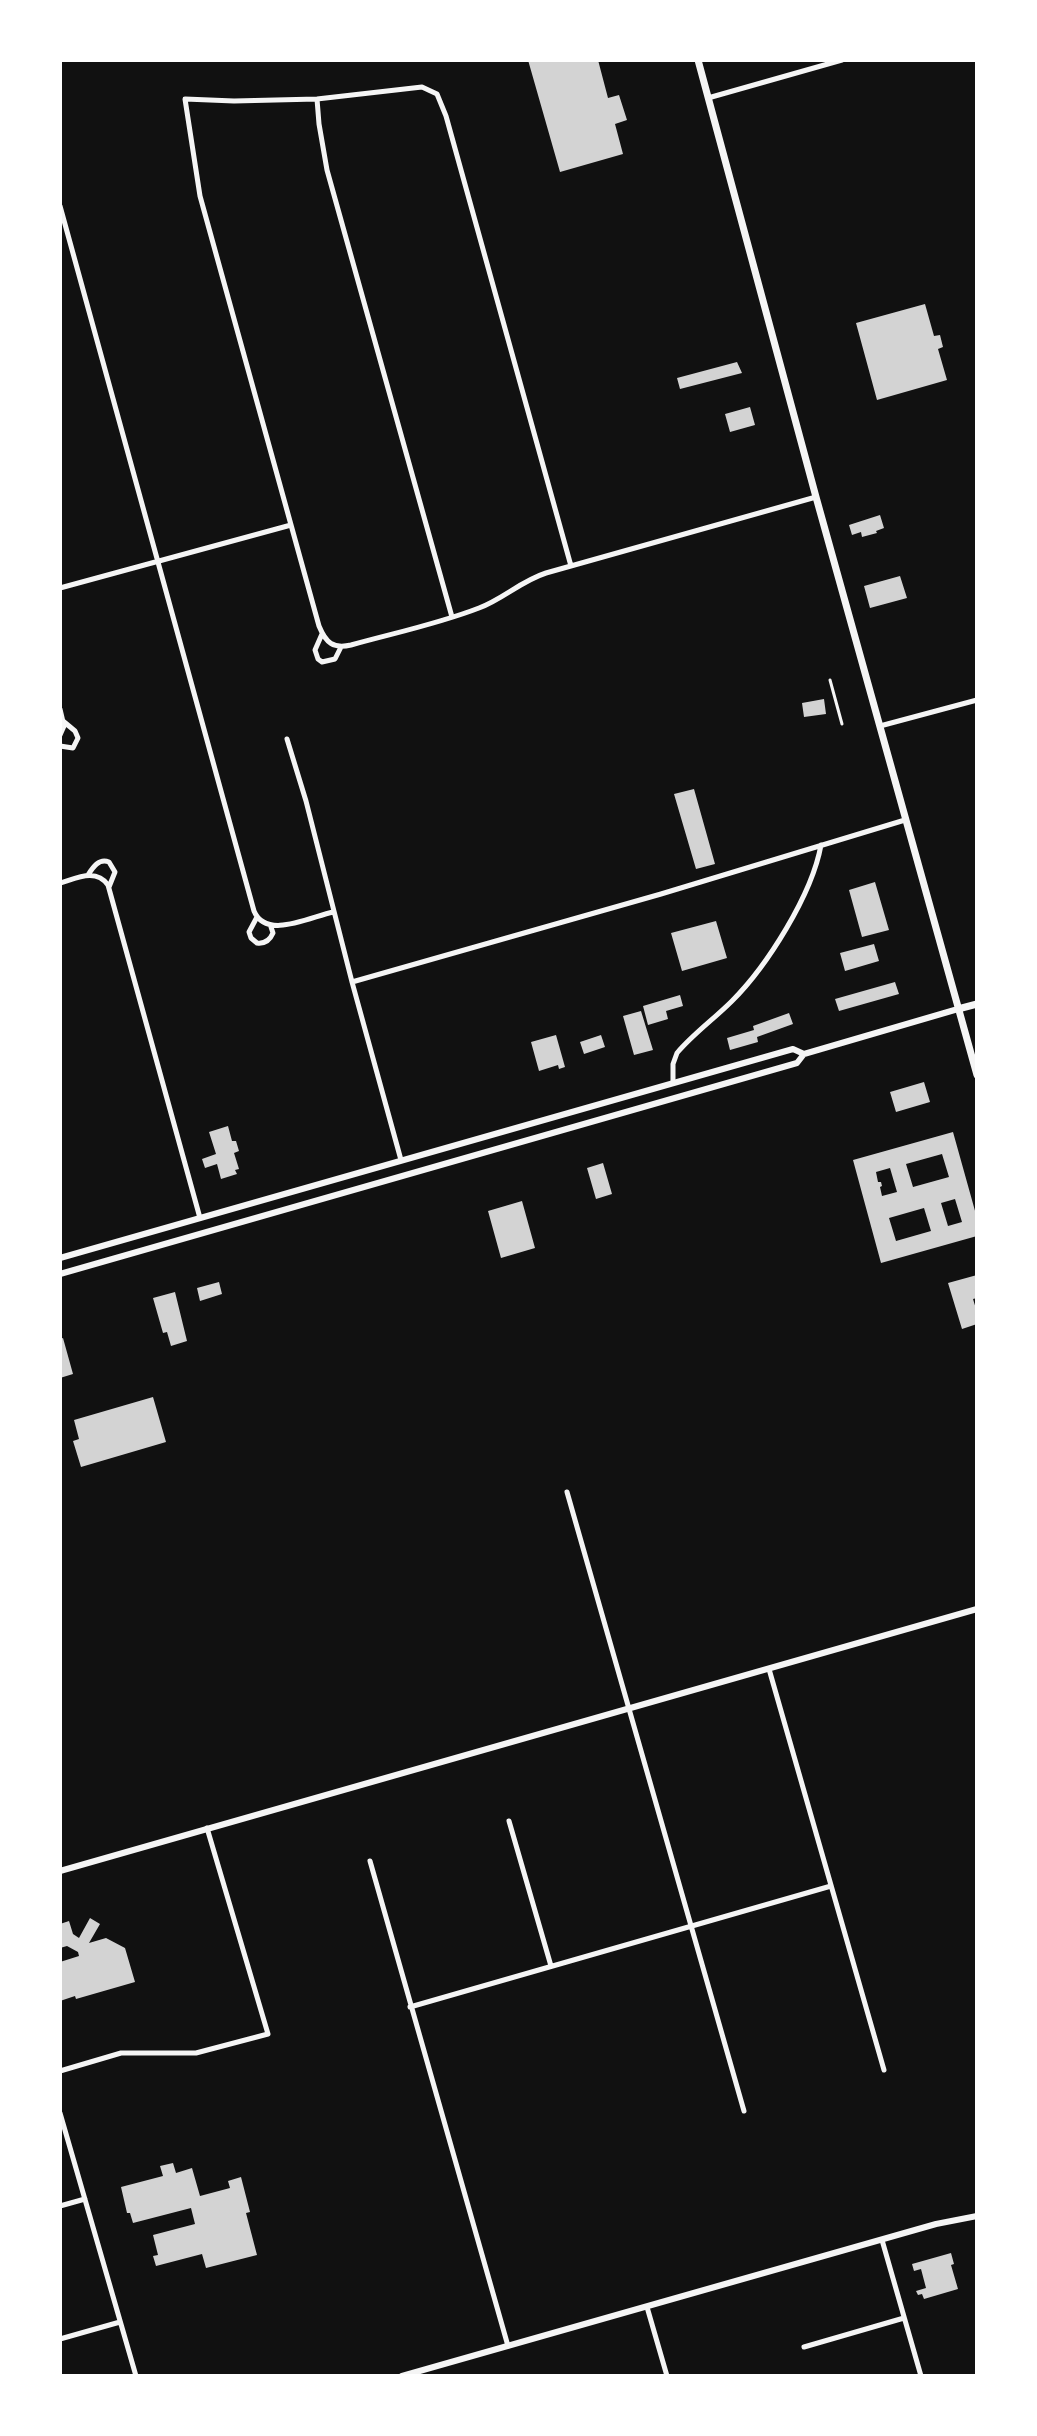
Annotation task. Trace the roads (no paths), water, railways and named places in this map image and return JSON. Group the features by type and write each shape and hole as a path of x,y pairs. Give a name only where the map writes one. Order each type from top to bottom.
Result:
{"main road":[{"path":"698,60 977,1075"},
{"path":"958,1009 977,1004"}],"street":[{"path":"708,98 842,60"},
{"path":"571,566 446,116 437,94 422,87 317,99 185,99 200,196 322,634 331,645 341,647 452,617 481,608 535,577 816,497"},
{"path":"317,99 320,138 327,170 452,617"},
{"path":"60,206 257,917 270,926 273,933 267,941 257,943 251,938 249,932 257,917"},
{"path":"60,588 291,525"},
{"path":"322,634 315,650 322,662 335,659 341,647"},
{"path":"880,726 977,700"},
{"path":"60,709 63,721 60,735"},
{"path":"60,746 73,748 78,738 63,721"},
{"path":"287,739 401,1160"},
{"path":"352,982 661,894 905,820"},
{"path":"675,1098 673,1064 677,1053 735,998 772,951 810,885 821,845"},
{"path":"88,875 99,862 109,862 115,872 108,888"},
{"path":"60,883 88,875 105,880 200,1218"},
{"path":"270,926 333,912"},
{"path":"60,1274 797,1063 804,1054 958,1009"},
{"path":"60,1258 793,1049 804,1054"},
{"path":"713,1071 717,1086"},
{"path":"433,1151 438,1166"},
{"path":"392,1163 396,1178"},
{"path":"118,1241 122,1256"},
{"path":"80,1252 85,1267"},
{"path":"567,1492 744,2111"},
{"path":"60,1871 977,1609"},
{"path":"769,1669 884,2070"},
{"path":"509,1821 551,1966"},
{"path":"60,2071 121,2053 196,2053 268,2034 207,1828"},
{"path":"370,1861 508,2346"},
{"path":"410,2007 831,1886"},
{"path":"60,2113 136,2376"},
{"path":"60,2206 85,2199"},
{"path":"402,2376 948,2221 977,2216"},
{"path":"882,2240 921,2376"},
{"path":"647,2307 667,2376"},
{"path":"804,2347 904,2318"},
{"path":"60,2339 120,2322"}],"lane":[{"path":"830,680 842,724"}]}
